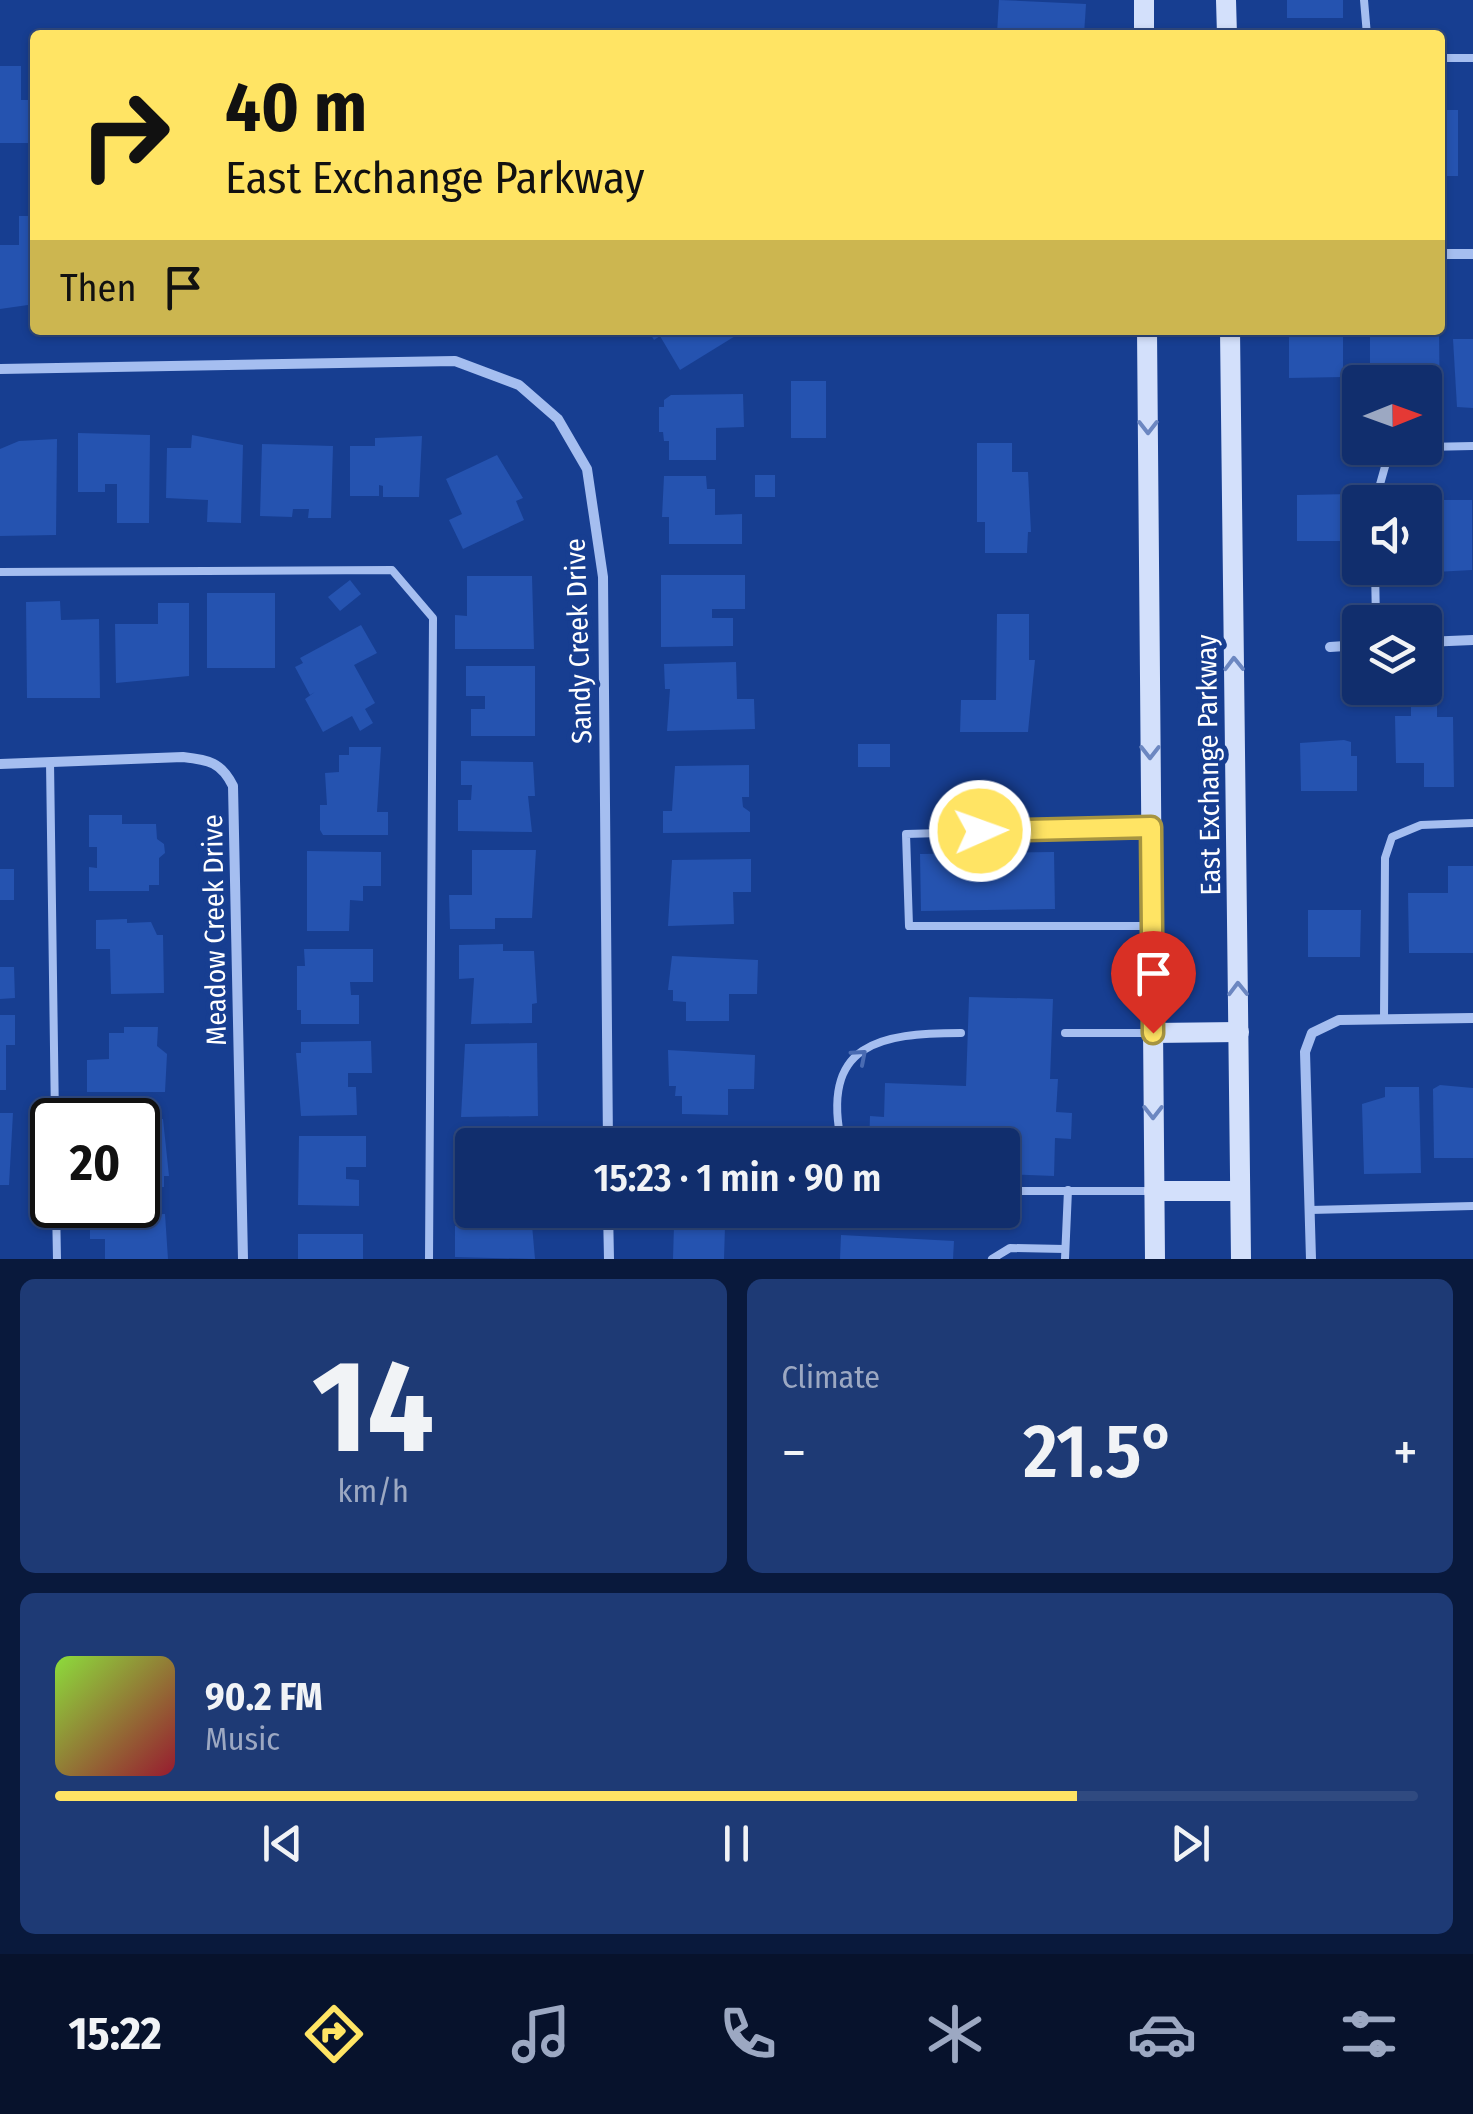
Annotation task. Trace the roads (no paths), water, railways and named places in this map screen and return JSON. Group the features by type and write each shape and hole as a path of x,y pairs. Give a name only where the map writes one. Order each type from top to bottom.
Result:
{"main road":[{"path":"1144,0 1144,30"},
{"path":"1226,0 1227,30"},
{"name":"East Exchange Parkway","path":"1147,335 1154,1259"},
{"name":"East Exchange Parkway","path":"1230,335 1241,1259"},
{"path":"1153,1033 1239,1032"},
{"path":"1154,1191 1240,1191"}],"street":[{"path":"1445,254 1473,254"},
{"name":"Sandy Creek Drive","path":"0,370 454,360 519,385 558,420 587,469 604,577 608,1128"},
{"path":"1442,641 1473,640"},
{"path":"1330,647 1342,647"},
{"name":"Meadow Creek Drive","path":"0,764 183,757 212,760 233,786 242,1259"},
{"path":"1311,1259 1305,1052 1312,1033 1329,1022 1473,1018"},
{"path":"608,1228 609,1259"}],"lane":[{"path":"1364,0 1367,30"},
{"path":"1445,58 1473,58"},
{"path":"1442,447 1473,446"},
{"path":"0,572 392,570 432,618 428,1259"},
{"path":"50,762 55,1098"},
{"path":"1384,1020 1385,858 1392,837 1421,824 1473,824"},
{"path":"1151,827 906,834 910,926 1152,926"},
{"path":"841,1128 839,1090 854,1056 901,1033 961,1033"},
{"path":"1065,1034 1153,1033"},
{"path":"1020,1190 1154,1191"},
{"path":"992,1259 1010,1248 1065,1254 1068,1190"},
{"path":"1310,1210 1473,1206"},
{"path":"56,1228 57,1259"}]}
